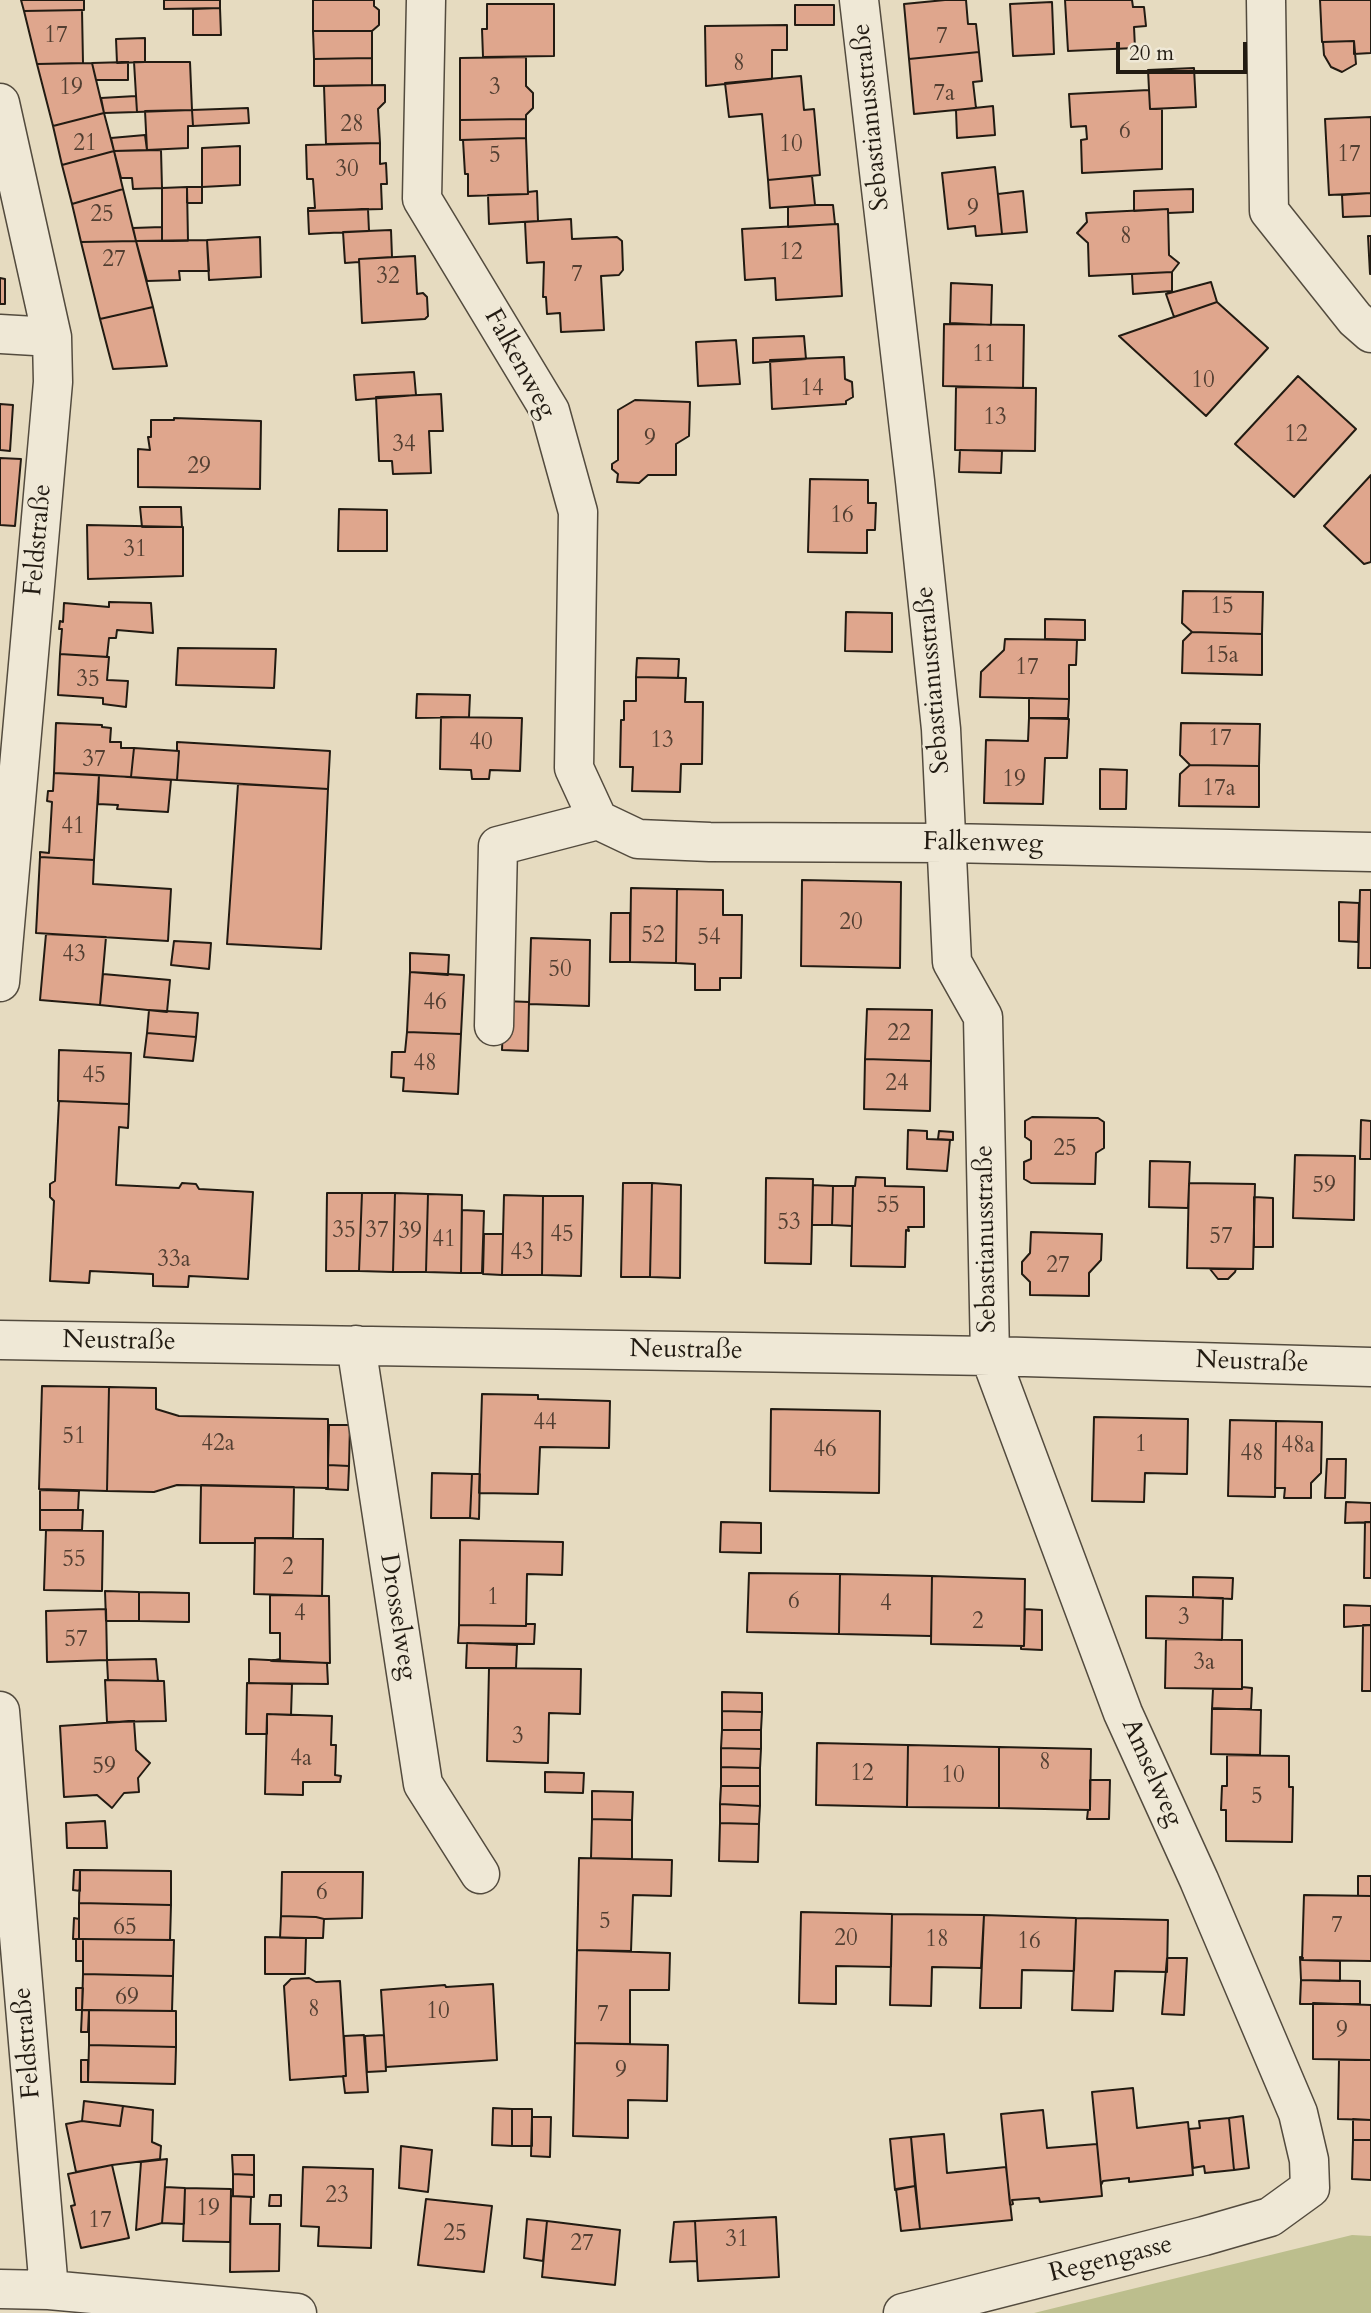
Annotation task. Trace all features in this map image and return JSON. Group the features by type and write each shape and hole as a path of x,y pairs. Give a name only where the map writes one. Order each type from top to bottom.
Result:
{"street":[{"name":"Falkenweg","path":"426,0 422,199 550,411 578,512 574,768 598,820 638,839 710,842 947,843 1371,852"},
{"name":"Sebastianusstraße","path":"859,0 941,729 952,962 983,1017 990,1356"},
{"path":"1266,0 1269,211 1355,319 1371,333"},
{"name":"Feldstraße","path":"0,103 52,337 53,382 0,982"},
{"path":"0,334 52,337"},
{"path":"494,1027 498,846 598,820"},
{"name":"Neustraße","path":"0,1340 990,1356 1371,1367"},
{"name":"Drosselweg","path":"356,1345 423,1784 480,1874"},
{"name":"Amselweg","path":"990,1356 1123,1713 1199,1880 1298,2113 1308,2160 1310,2188"},
{"name":"Feldstraße","path":"0,1711 49,2290"},
{"name":"Regengasse","path":"903,2313 1270,2217 1310,2188"},
{"path":"0,2290 49,2290 211,2310 297,2313"}],"green space":[{"path":"1352,2235 1371,2236 1371,2313 1034,2313"}],"building":[{"path":"21,0 84,0 84,10 24,11"},
{"path":"164,0 220,0 220,8 164,9"},
{"path":"313,0 374,0 374,6 379,10 379,25 372,31 313,31"},
{"path":"966,0 968,24 976,24 979,52 909,59 904,4"},
{"path":"1065,0 1132,0 1133,7 1144,7 1146,26 1134,27 1135,48 1068,51"},
{"path":"1320,0 1371,0 1371,53 1354,54 1354,41 1322,42"},
{"path":"1052,2 1054,54 1013,56 1010,4"},
{"path":"487,4 554,4 554,56 483,57 482,29 487,29"},
{"path":"795,5 834,5 834,25 795,25"},
{"path":"220,8 221,35 193,35 193,9"},
{"path":"82,10 83,63 37,64 24,11"},
{"path":"787,25 787,50 772,50 772,79 706,86 705,26"},
{"path":"313,31 372,31 372,58 314,59"},
{"path":"145,38 145,62 117,63 116,39"},
{"path":"1354,41 1356,64 1342,72 1331,67 1324,55 1323,42"},
{"path":"979,52 982,81 973,82 976,108 914,114 909,59"},
{"path":"526,57 526,86 533,93 533,108 526,115 526,119 460,120 460,58"},
{"path":"372,58 372,85 314,86 314,59"},
{"path":"128,62 128,80 96,80 92,63"},
{"path":"134,62 190,62 192,110 137,112"},
{"path":"92,63 104,113 53,126 37,64"},
{"path":"1194,68 1196,107 1150,109 1148,70"},
{"path":"801,76 804,110 814,109 820,175 768,180 762,114 729,117 725,83"},
{"path":"385,85 385,102 378,109 380,143 326,144 324,86"},
{"path":"1149,90 1150,109 1162,109 1162,169 1082,173 1081,140 1087,139 1086,126 1071,127 1069,94"},
{"path":"136,96 137,112 104,113 101,98"},
{"path":"993,106 995,135 957,138 956,110"},
{"path":"248,108 249,123 193,126 192,110"},
{"path":"192,110 193,126 188,126 188,148 147,150 145,111"},
{"path":"104,113 114,151 62,165 53,126"},
{"path":"1371,117 1371,193 1329,195 1325,119"},
{"path":"526,119 526,138 460,140 460,120"},
{"path":"145,135 147,150 114,151 111,138"},
{"path":"526,138 528,194 468,196 463,140"},
{"path":"380,143 380,164 386,163 387,184 381,184 382,209 308,211 308,208 315,208 313,179 307,179 306,145"},
{"path":"240,146 240,185 202,187 202,148"},
{"path":"161,150 162,188 133,189 132,178 121,178 114,151"},
{"path":"114,151 123,189 72,204 62,165"},
{"path":"995,167 1002,234 976,236 975,226 948,229 942,173"},
{"path":"812,176 815,205 770,208 768,180"},
{"path":"187,187 202,187 202,203 187,203"},
{"path":"187,187 188,241 162,241 162,188"},
{"path":"123,189 136,241 81,242 72,204"},
{"path":"1193,189 1193,212 1168,213 1168,209 1134,211 1134,191"},
{"path":"537,191 538,221 489,224 488,195 528,194"},
{"path":"1023,191 1027,232 1002,234 998,194"},
{"path":"1371,193 1371,216 1343,217 1342,195"},
{"path":"833,205 835,224 788,227 788,207"},
{"path":"368,209 369,231 309,234 308,211"},
{"path":"1168,209 1169,255 1179,263 1172,272 1089,276 1088,243 1077,233 1087,222 1086,213"},
{"path":"571,219 572,239 617,237 622,241 623,270 619,275 601,276 604,330 561,332 560,313 547,314 546,297 543,297 544,262 527,263 525,222"},
{"path":"838,224 842,296 776,300 775,278 745,280 742,229"},
{"path":"162,227 162,241 136,241 133,228"},
{"path":"391,230 392,257 359,259 359,262 345,263 343,232"},
{"path":"1368,236 1371,236 1371,274 1370,274"},
{"path":"260,237 261,277 209,280 207,240"},
{"path":"207,240 209,271 179,271 180,280 147,281 136,241"},
{"path":"136,241 153,307 100,319 81,242"},
{"path":"415,256 417,294 423,293 427,297 428,316 425,319 362,323 359,259"},
{"path":"1172,272 1172,291 1133,294 1132,274"},
{"path":"0,278 5,279 5,304 0,304"},
{"path":"1211,282 1217,302 1174,317 1166,294"},
{"path":"951,283 992,285 991,325 950,323"},
{"path":"1217,302 1268,348 1206,416 1119,336"},
{"path":"153,307 167,366 113,369 100,319"},
{"path":"944,324 1024,325 1023,388 943,386"},
{"path":"804,336 806,359 753,363 753,338"},
{"path":"736,340 740,384 698,386 696,342"},
{"path":"844,357 845,379 852,382 853,397 846,401 846,404 772,409 770,360"},
{"path":"414,372 416,395 356,400 354,375"},
{"path":"1298,376 1356,429 1294,497 1235,444"},
{"path":"956,387 1036,388 1035,451 955,450"},
{"path":"441,394 443,431 429,431 431,473 393,474 392,461 379,461 376,397"},
{"path":"635,400 690,402 689,436 676,444 676,475 648,475 639,483 617,482 618,474 612,469 612,464 618,460 618,410"},
{"path":"0,404 13,405 10,451 0,450"},
{"path":"174,418 261,421 260,489 138,487 138,449 150,450 148,437 151,437 151,420"},
{"path":"960,450 1002,451 1001,473 959,472"},
{"path":"0,458 21,459 15,526 0,525"},
{"path":"1371,475 1371,562 1364,564 1324,526"},
{"path":"810,479 868,480 868,503 876,503 875,530 867,530 867,553 808,552"},
{"path":"140,507 181,507 182,527 142,527"},
{"path":"339,509 387,510 387,551 338,551"},
{"path":"87,525 183,527 183,576 88,579"},
{"path":"1183,591 1263,592 1262,634 1192,632 1182,623"},
{"path":"109,602 151,603 153,633 117,630 116,638 109,638 107,657 60,654 62,629 59,629 60,621 63,622 64,603 109,607"},
{"path":"846,612 892,613 892,652 845,651"},
{"path":"1045,619 1085,620 1085,640 1045,639"},
{"path":"1192,632 1262,634 1262,675 1182,673 1183,641"},
{"path":"1005,639 1077,640 1076,665 1069,665 1069,699 980,697 981,672 1004,650"},
{"path":"178,648 276,649 274,688 176,685"},
{"path":"60,654 109,657 107,680 128,681 126,707 103,704 103,698 58,695"},
{"path":"637,658 679,659 678,678 636,677"},
{"path":"636,677 686,678 685,702 703,702 702,764 681,764 680,792 632,791 633,767 620,767 624,701 636,701"},
{"path":"417,694 470,695 469,717 416,718"},
{"path":"1029,698 1069,699 1068,718 1029,718"},
{"path":"441,717 522,718 520,771 490,770 489,779 472,779 471,770 440,769"},
{"path":"1029,718 1069,719 1067,758 1045,758 1043,804 984,803 986,740 1028,741"},
{"path":"56,723 102,725 111,728 110,742 121,742 121,748 134,748 131,777 54,773"},
{"path":"1181,723 1260,724 1259,766 1190,765 1180,755"},
{"path":"177,742 330,751 328,789 177,780"},
{"path":"134,748 179,751 177,780 131,777"},
{"path":"1190,765 1259,766 1259,807 1179,806 1180,774"},
{"path":"1100,769 1127,770 1126,809 1100,809"},
{"path":"54,773 99,775 94,860 40,857 40,852 49,853 52,802 47,801 48,791 53,791"},
{"path":"99,775 171,780 168,812 117,809 118,805 98,804"},
{"path":"238,784 328,789 321,949 227,944"},
{"path":"40,857 94,860 93,884 171,889 168,941 36,933"},
{"path":"802,880 901,882 900,968 801,966"},
{"path":"631,888 677,889 676,963 630,962"},
{"path":"677,889 723,890 723,915 742,915 741,978 720,978 720,990 695,990 695,964 676,963"},
{"path":"1360,890 1371,890 1371,968 1358,968"},
{"path":"1339,902 1359,903 1358,942 1339,941"},
{"path":"611,913 630,913 630,962 610,962"},
{"path":"46,934 106,937 100,1005 40,1000"},
{"path":"531,938 590,940 589,1006 529,1004"},
{"path":"174,941 211,943 209,969 171,965"},
{"path":"410,953 449,955 448,975 410,972"},
{"path":"410,972 464,975 461,1034 407,1032"},
{"path":"103,974 170,980 167,1012 100,1005"},
{"path":"504,1001 529,1002 528,1051 502,1050"},
{"path":"867,1009 932,1010 931,1061 865,1059"},
{"path":"149,1010 198,1013 196,1037 147,1033"},
{"path":"407,1032 461,1034 458,1094 403,1091 404,1078 391,1077 392,1052 405,1052"},
{"path":"147,1033 196,1037 193,1061 144,1057"},
{"path":"59,1050 131,1053 129,1104 58,1101"},
{"path":"865,1059 931,1061 930,1111 864,1109"},
{"path":"59,1101 129,1104 128,1128 119,1127 116,1185 179,1188 182,1183 196,1184 199,1189 253,1192 248,1279 189,1276 188,1287 153,1286 153,1274 90,1271 89,1283 50,1281 54,1201 50,1197 50,1184 55,1181"},
{"path":"1032,1117 1098,1118 1104,1122 1104,1148 1096,1153 1095,1184 1031,1183 1024,1179 1024,1162 1031,1159 1031,1141 1025,1137 1025,1121"},
{"path":"1361,1120 1371,1121 1371,1159 1360,1159"},
{"path":"908,1130 927,1131 927,1139 950,1140 947,1171 907,1169"},
{"path":"939,1131 953,1132 953,1140 938,1139"},
{"path":"1295,1155 1355,1156 1354,1220 1293,1218"},
{"path":"1150,1161 1190,1162 1188,1208 1149,1207"},
{"path":"856,1177 885,1178 885,1186 924,1187 924,1227 908,1227 909,1231 906,1230 905,1267 851,1266 853,1186"},
{"path":"766,1178 813,1179 811,1264 765,1263"},
{"path":"623,1183 652,1183 650,1277 621,1277"},
{"path":"652,1183 681,1185 680,1278 650,1277"},
{"path":"1189,1183 1255,1184 1253,1269 1187,1268"},
{"path":"813,1185 833,1186 832,1225 812,1225"},
{"path":"833,1186 853,1186 852,1226 832,1225"},
{"path":"327,1193 362,1193 359,1271 326,1271"},
{"path":"362,1193 395,1193 393,1272 359,1271"},
{"path":"395,1193 428,1194 426,1272 393,1272"},
{"path":"428,1194 462,1195 461,1273 426,1272"},
{"path":"504,1195 543,1196 542,1275 502,1275"},
{"path":"543,1196 583,1196 581,1276 542,1275"},
{"path":"1254,1197 1273,1198 1273,1247 1254,1247"},
{"path":"462,1210 484,1211 482,1273 461,1273"},
{"path":"1031,1232 1102,1234 1101,1260 1089,1273 1089,1296 1030,1295 1030,1282 1022,1274 1022,1262 1030,1253"},
{"path":"484,1234 503,1234 502,1275 483,1274"},
{"path":"1210,1269 1236,1269 1228,1279 1218,1279"},
{"path":"42,1386 109,1387 107,1491 39,1489"},
{"path":"109,1387 156,1388 156,1409 179,1416 328,1419 328,1488 177,1485 154,1492 107,1491"},
{"path":"482,1394 610,1401 609,1448 540,1447 538,1494 479,1493"},
{"path":"771,1409 880,1411 879,1493 770,1491"},
{"path":"1094,1417 1188,1419 1187,1474 1145,1473 1144,1502 1092,1501"},
{"path":"1230,1420 1276,1421 1275,1497 1228,1496"},
{"path":"1276,1421 1322,1422 1321,1473 1311,1483 1311,1498 1284,1498 1285,1488 1275,1488"},
{"path":"329,1425 350,1425 349,1466 328,1465"},
{"path":"1327,1459 1346,1459 1345,1498 1325,1498"},
{"path":"328,1465 349,1466 348,1490 326,1489"},
{"path":"432,1473 472,1474 470,1518 431,1518"},
{"path":"472,1474 480,1474 479,1519 470,1518"},
{"path":"201,1485 294,1487 293,1538 255,1538 255,1543 200,1543"},
{"path":"40,1490 79,1491 78,1510 40,1510"},
{"path":"1346,1502 1371,1503 1371,1522 1345,1523"},
{"path":"40,1510 83,1510 82,1530 40,1530"},
{"path":"721,1522 761,1523 761,1553 720,1552"},
{"path":"1365,1522 1371,1522 1371,1578 1364,1578"},
{"path":"46,1530 103,1531 102,1591 44,1590"},
{"path":"255,1538 323,1539 322,1596 254,1594"},
{"path":"460,1540 563,1542 562,1575 527,1574 526,1626 459,1625"},
{"path":"749,1573 840,1574 839,1634 747,1632"},
{"path":"840,1574 932,1576 931,1636 839,1634"},
{"path":"932,1576 1025,1579 1024,1646 931,1644"},
{"path":"1193,1577 1233,1578 1232,1599 1193,1597"},
{"path":"105,1591 139,1592 139,1621 106,1621"},
{"path":"139,1592 189,1593 189,1622 139,1621"},
{"path":"270,1595 329,1596 330,1663 271,1661 280,1659 280,1633 270,1633"},
{"path":"1146,1596 1223,1598 1222,1640 1146,1638"},
{"path":"1344,1605 1371,1606 1371,1625 1344,1627"},
{"path":"106,1609 107,1660 47,1662 46,1611"},
{"path":"1025,1609 1042,1610 1042,1650 1021,1649 1021,1646 1024,1646"},
{"path":"535,1624 534,1644 458,1643 459,1625"},
{"path":"1363,1625 1371,1625 1371,1691 1362,1691"},
{"path":"1166,1639 1242,1640 1242,1689 1165,1688"},
{"path":"467,1643 517,1645 516,1668 466,1668"},
{"path":"156,1659 158,1681 108,1680 107,1660"},
{"path":"249,1659 327,1663 328,1684 249,1683"},
{"path":"489,1668 581,1669 580,1714 549,1713 548,1763 487,1761"},
{"path":"105,1680 164,1681 166,1721 107,1722"},
{"path":"247,1683 292,1684 291,1715 267,1714 267,1734 246,1734"},
{"path":"1252,1688 1251,1709 1212,1709 1213,1689"},
{"path":"722,1692 762,1693 762,1712 722,1711"},
{"path":"1212,1708 1261,1710 1260,1755 1211,1754"},
{"path":"722,1711 762,1712 761,1730 722,1730"},
{"path":"267,1714 332,1716 331,1745 336,1745 335,1775 341,1776 340,1782 303,1782 303,1795 265,1794"},
{"path":"134,1721 136,1750 150,1763 138,1778 139,1792 124,1793 112,1808 97,1795 64,1797 60,1726"},
{"path":"722,1730 761,1730 761,1749 721,1748"},
{"path":"817,1743 908,1745 907,1807 816,1805"},
{"path":"908,1745 999,1747 999,1808 907,1807"},
{"path":"999,1747 1091,1749 1090,1810 999,1808"},
{"path":"721,1748 761,1749 760,1768 721,1767"},
{"path":"1227,1755 1289,1756 1289,1787 1293,1787 1292,1842 1226,1841 1226,1810 1221,1810 1222,1786 1227,1786"},
{"path":"721,1767 760,1768 760,1786 721,1786"},
{"path":"545,1772 584,1773 583,1793 545,1792"},
{"path":"1090,1780 1110,1780 1109,1819 1087,1819 1090,1810"},
{"path":"721,1786 760,1786 760,1806 720,1804"},
{"path":"592,1791 633,1792 632,1820 592,1819"},
{"path":"720,1804 760,1806 759,1824 720,1823"},
{"path":"592,1819 632,1820 632,1859 591,1858"},
{"path":"105,1821 107,1848 67,1848 66,1823"},
{"path":"720,1823 759,1824 758,1862 719,1861"},
{"path":"579,1858 672,1860 671,1896 633,1895 631,1951 577,1950"},
{"path":"74,1870 80,1870 80,1891 73,1890"},
{"path":"80,1870 171,1871 171,1905 79,1903"},
{"path":"282,1872 363,1872 362,1918 281,1916"},
{"path":"1358,1876 1371,1876 1371,1896 1358,1896"},
{"path":"1304,1895 1371,1896 1371,1961 1302,1960"},
{"path":"79,1903 171,1905 170,1940 79,1939"},
{"path":"801,1912 892,1914 891,1967 836,1966 836,2004 799,2003"},
{"path":"892,1914 984,1915 981,1968 932,1967 931,2006 890,2005"},
{"path":"984,1915 1076,1918 1074,1971 1022,1970 1021,2008 980,2008"},
{"path":"281,1916 324,1919 323,1938 280,1938"},
{"path":"74,1918 79,1919 79,1939 73,1939"},
{"path":"1076,1918 1168,1920 1167,1972 1115,1971 1113,2011 1072,2010"},
{"path":"265,1937 306,1938 305,1974 265,1974"},
{"path":"76,1939 83,1939 83,1961 76,1961"},
{"path":"83,1939 174,1940 173,1976 83,1974"},
{"path":"577,1950 670,1953 669,1990 630,1990 630,2044 575,2043"},
{"path":"1300,1957 1302,1960 1340,1961 1340,1981 1301,1980"},
{"path":"1167,1958 1187,1958 1184,2015 1162,2014"},
{"path":"83,1974 173,1976 172,2011 82,2010"},
{"path":"309,1978 316,1982 340,1981 346,2076 290,2080 284,1986 291,1979"},
{"path":"1301,1980 1360,1981 1360,2004 1300,2004"},
{"path":"493,1984 497,2060 386,2067 381,1990"},
{"path":"76,1988 83,1988 82,2010 76,2010"},
{"path":"1313,2003 1371,2005 1371,2060 1313,2059"},
{"path":"82,2010 89,2010 88,2032 81,2032"},
{"path":"89,2010 176,2011 176,2047 89,2045"},
{"path":"364,2035 368,2092 345,2093 344,2036"},
{"path":"384,2035 386,2071 367,2072 365,2036"},
{"path":"575,2043 668,2045 667,2101 628,2100 628,2138 573,2136"},
{"path":"89,2045 176,2047 175,2084 88,2082"},
{"path":"81,2060 88,2060 88,2082 81,2082"},
{"path":"1339,2060 1371,2060 1371,2120 1338,2119"},
{"path":"1133,2088 1137,2128 1188,2122 1193,2175 1129,2182 1129,2178 1103,2181 1101,2185 1092,2092"},
{"path":"84,2101 123,2106 120,2126 82,2121"},
{"path":"123,2106 153,2110 152,2142 161,2146 160,2159 76,2172 66,2124 82,2121 120,2126"},
{"path":"493,2108 512,2109 512,2146 492,2145"},
{"path":"512,2109 532,2109 532,2146 512,2146"},
{"path":"1043,2110 1047,2148 1097,2144 1102,2196 1040,2202 1039,2198 1012,2200 1013,2204 1010,2205 1001,2114"},
{"path":"1243,2116 1249,2168 1234,2170 1229,2118"},
{"path":"532,2117 551,2117 550,2157 531,2156"},
{"path":"1229,2118 1234,2170 1205,2173 1204,2166 1193,2168 1189,2129 1200,2128 1199,2121"},
{"path":"1353,2119 1371,2120 1371,2140 1353,2140"},
{"path":"944,2134 947,2173 1006,2167 1012,2220 920,2229 911,2137"},
{"path":"911,2137 915,2186 895,2190 890,2139"},
{"path":"1353,2140 1371,2140 1371,2180 1352,2179"},
{"path":"401,2146 432,2150 428,2192 399,2188"},
{"path":"232,2155 254,2155 254,2175 233,2174"},
{"path":"167,2159 162,2223 136,2230 141,2162"},
{"path":"112,2165 129,2238 81,2248 71,2206 75,2205 68,2174"},
{"path":"303,2167 373,2169 371,2248 318,2246 319,2227 301,2226"},
{"path":"233,2174 254,2175 254,2197 233,2196"},
{"path":"915,2186 920,2229 901,2231 896,2189"},
{"path":"165,2187 185,2188 184,2224 162,2223"},
{"path":"185,2188 231,2189 230,2242 183,2241"},
{"path":"270,2195 281,2195 281,2206 269,2206"},
{"path":"231,2196 251,2197 250,2224 280,2224 279,2271 230,2272"},
{"path":"426,2199 492,2206 484,2272 418,2265"},
{"path":"776,2217 779,2277 698,2281 695,2221"},
{"path":"527,2219 547,2221 543,2261 524,2258"},
{"path":"547,2221 620,2230 615,2285 542,2277"},
{"path":"695,2221 697,2261 670,2262 674,2222"}]}
